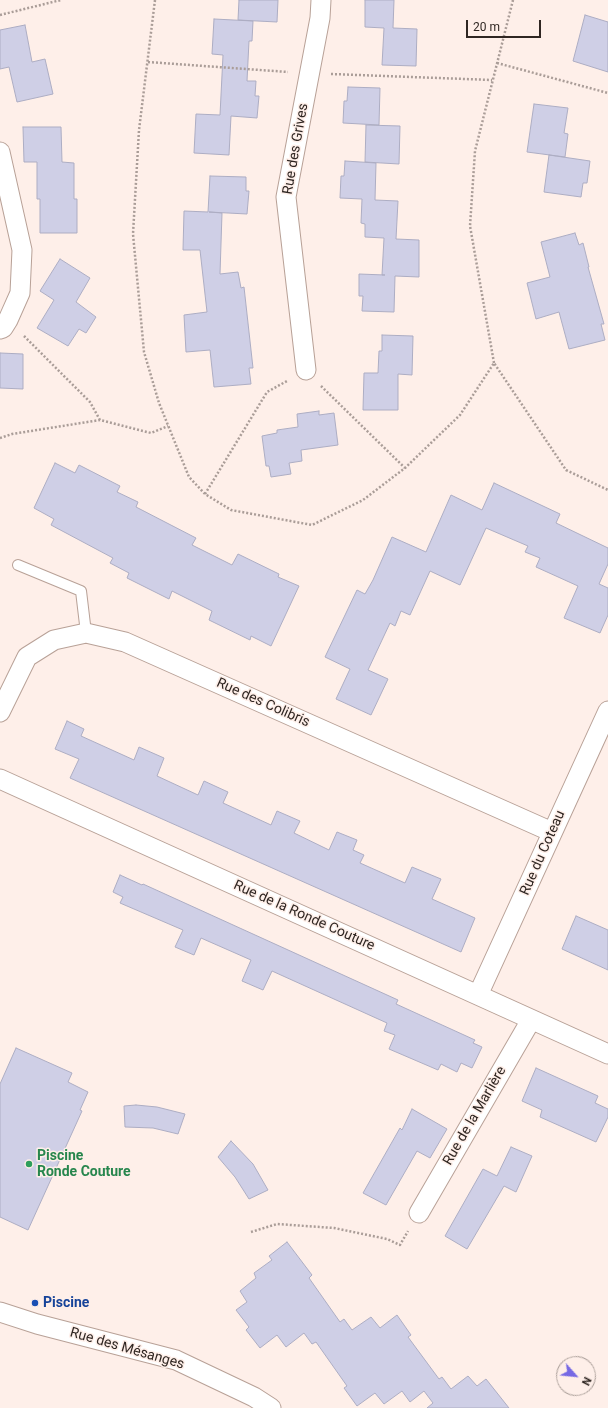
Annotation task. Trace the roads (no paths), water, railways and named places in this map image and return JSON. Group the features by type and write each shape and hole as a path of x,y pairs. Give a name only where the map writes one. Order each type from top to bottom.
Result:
{"street":[{"name":"Rue des Grives","path":"306,370 286,197 320,18 321,0"},
{"path":"0,152 22,250 20,293 4,324"},
{"name":"Rue des Colibris","path":"0,712 27,657 54,640 86,633 125,642 552,832"},
{"name":"Rue du Coteau","path":"478,995 608,711"},
{"name":"Rue de la Ronde Couture","path":"0,779 608,1054"},
{"name":"Rue de la Marlière","path":"418,1213 531,1020"},
{"name":"Rue des Mésanges","path":"0,1312 37,1324 176,1360 254,1397 271,1408"}],"lane":[{"path":"18,565 81,591 86,633"}],"place":[{"name":"Piscine Ronde Couture","path":"29,1164"},
{"name":"Piscine","path":"35,1303"}]}
